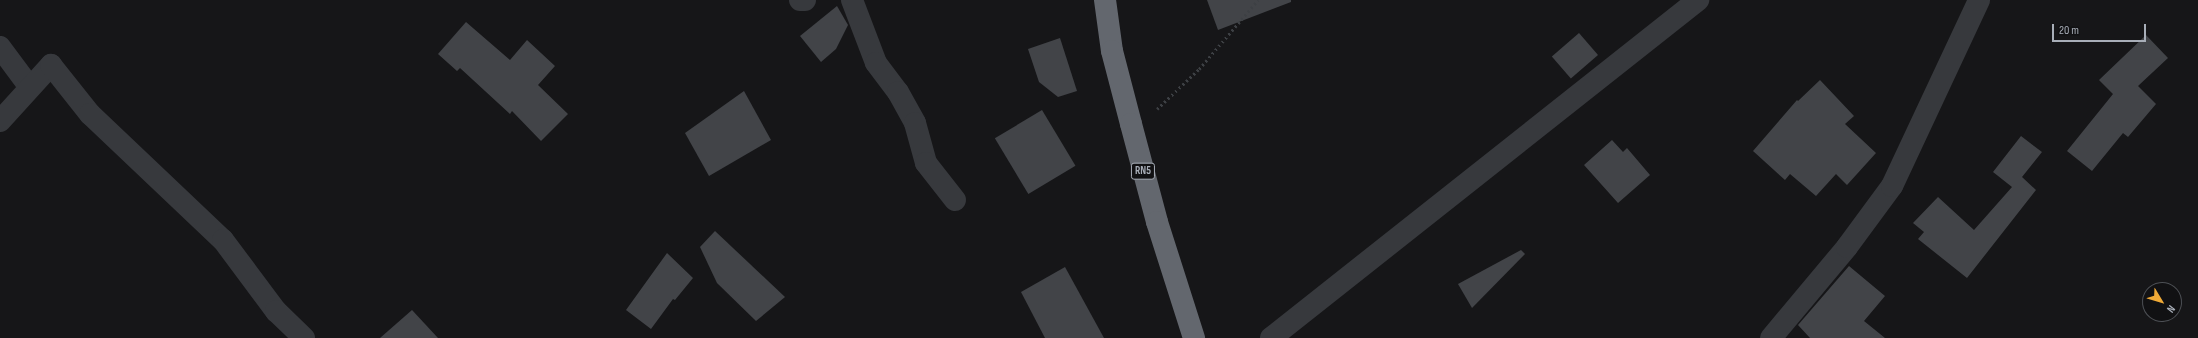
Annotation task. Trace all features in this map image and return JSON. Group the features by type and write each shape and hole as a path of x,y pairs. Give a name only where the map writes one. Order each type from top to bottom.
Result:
{"highway":[{"name":"RN5","path":"1105,0 1112,51 1131,124 1157,222 1194,338"}],"street":[{"path":"800,0 805,0"},
{"path":"852,0 876,63 898,92 915,123 926,163 955,200"},
{"path":"1271,338 1698,0"},
{"path":"1771,338 1847,247 1892,186 1979,0"},
{"path":"0,47 29,86"},
{"path":"0,121 29,86 51,65 90,114 223,240 276,311 304,338"}],"path":[{"path":"1131,124 1162,106 1200,69 1258,0"}],"building":[{"path":"1207,0 1291,0 1291,2 1218,30"},
{"path":"837,6 848,25 836,49 821,62 800,36"},
{"path":"466,22 510,60 527,40 555,66 538,85 568,114 541,141 512,111 510,114 460,68 457,71 438,54"},
{"path":"1579,33 1598,55 1571,79 1552,57"},
{"path":"2146,35 2168,58 2138,86 2156,104 2128,137 2123,133 2092,171 2067,151 2113,94 2099,80"},
{"path":"1060,38 1077,91 1058,97 1039,82 1028,49"},
{"path":"1820,80 1854,116 1845,124 1876,153 1847,185 1836,174 1816,196 1790,174 1785,180 1753,151 1797,100 1798,101"},
{"path":"744,91 771,140 709,176 685,133"},
{"path":"1042,110 1075,166 1028,194 995,138"},
{"path":"2021,136 2042,152 2022,177 2036,190 1967,278 1918,239 1924,232 1913,223 1938,197 1974,230 2012,187 1993,172"},
{"path":"1612,140 1623,152 1627,148 1650,175 1618,203 1584,165"},
{"path":"715,231 785,297 756,321 717,283 700,247"},
{"path":"1521,250 1525,254 1472,308 1458,284"},
{"path":"667,253 693,278 675,300 673,299 651,329 626,310"},
{"path":"1849,266 1885,296 1864,321 1885,338 1810,338 1798,325"},
{"path":"1065,267 1104,338 1045,338 1021,292"},
{"path":"412,310 438,338 380,338"}]}
